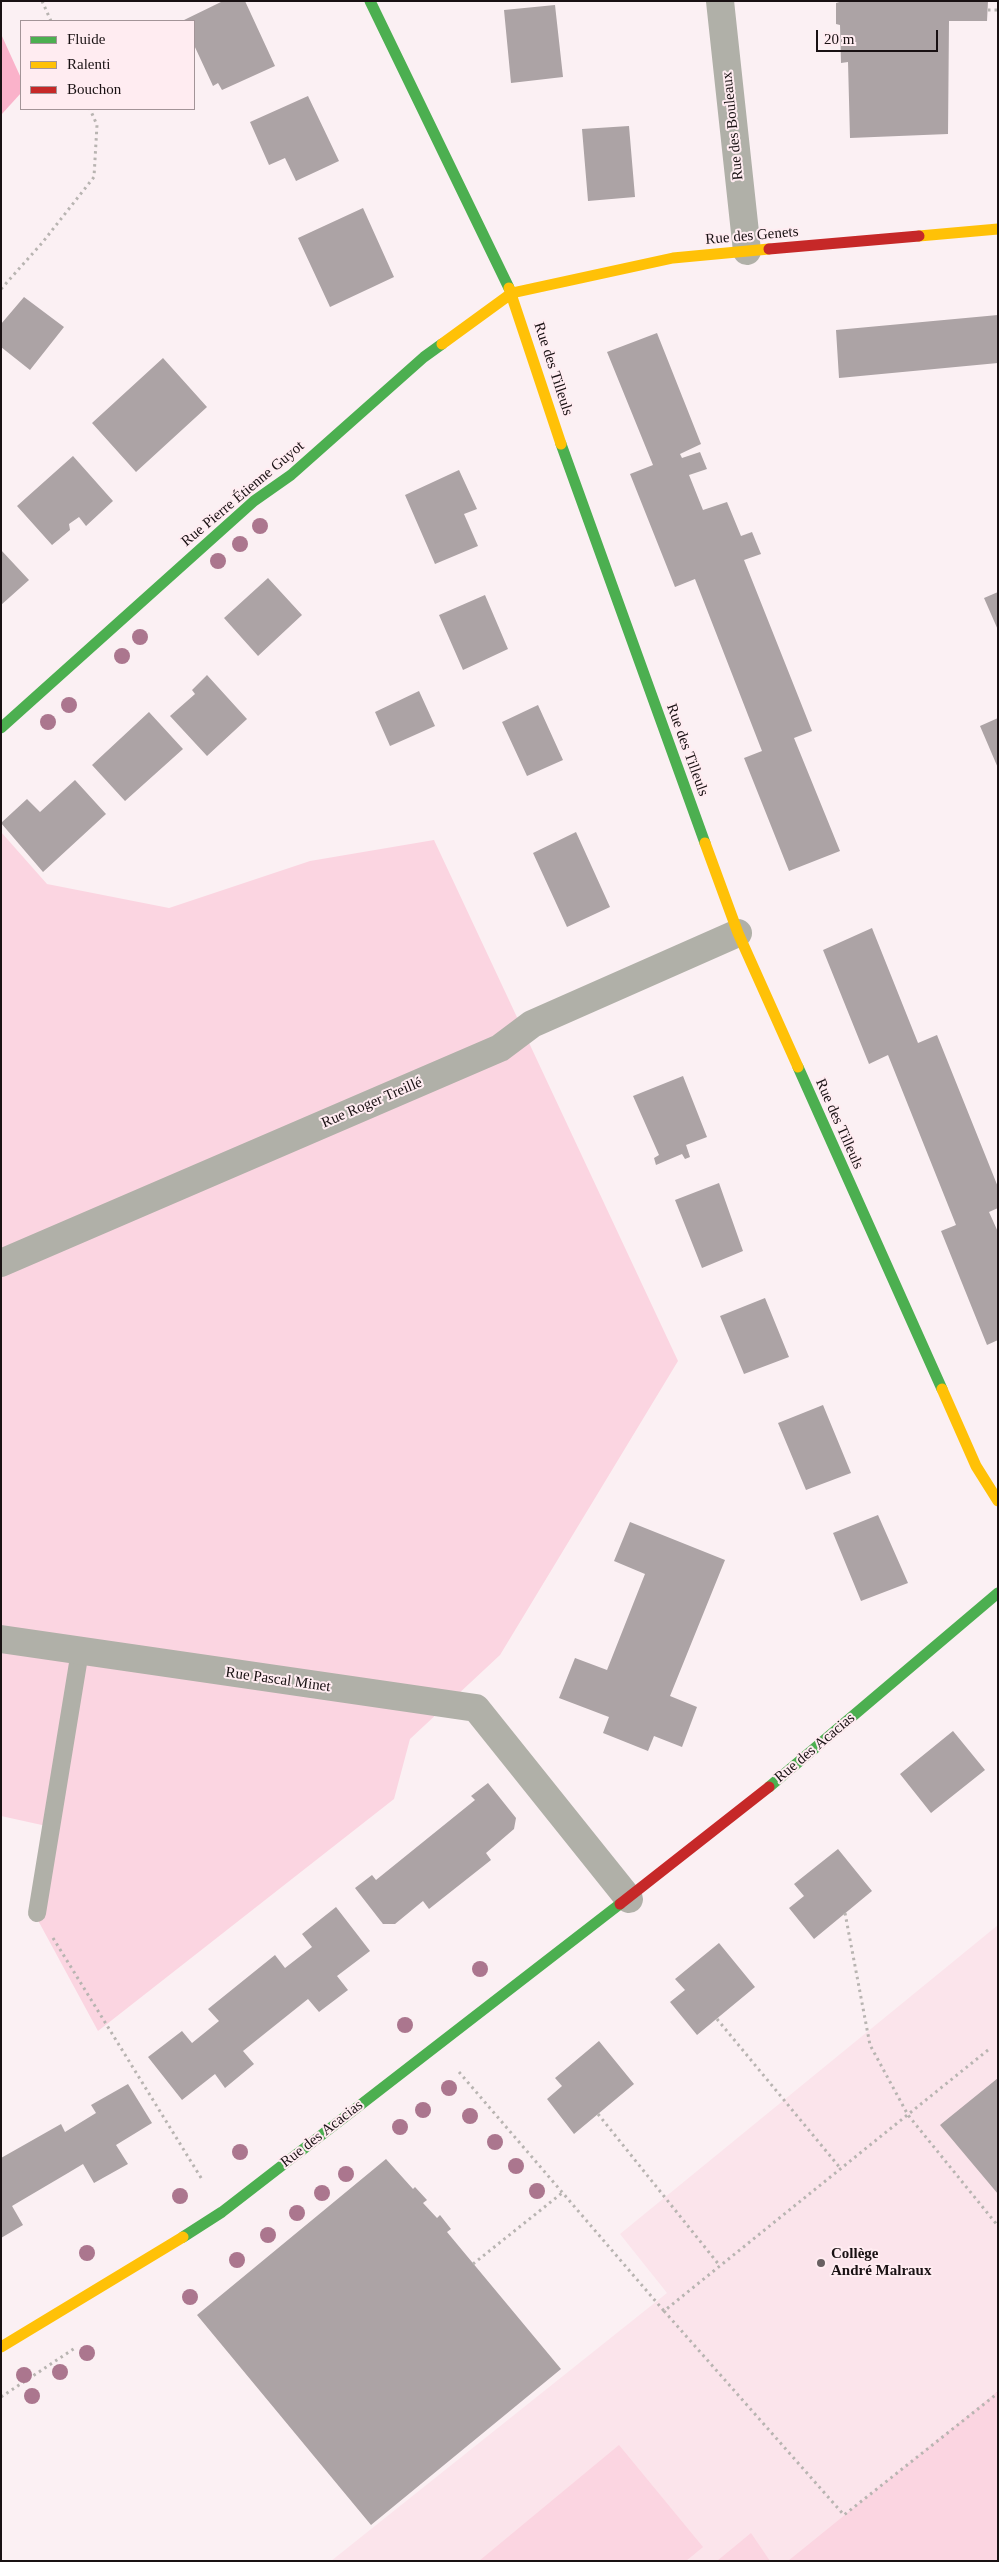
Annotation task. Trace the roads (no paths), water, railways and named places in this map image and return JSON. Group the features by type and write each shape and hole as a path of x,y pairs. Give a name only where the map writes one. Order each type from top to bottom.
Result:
{"street":[{"name":"Rue des Tilleuls","path":"370,1 512,293 562,447 738,933 976,1466 998,1501"},
{"name":"Rue des Bouleaux","path":"720,1 747,251"},
{"name":"Rue des Genets","path":"512,293 673,258 998,229"},
{"name":"Rue Pierre Étienne Guyot","path":"3,722 254,501 291,475 424,357 512,293"},
{"name":"Rue Roger Treillé","path":"1,1263 500,1048 532,1024 738,933"},
{"name":"Rue des Acacias","path":"1,2347 132,2270 222,2212 629,1899 754,1800 998,1593"},
{"name":"Rue Pascal Minet","path":"1,1640 476,1708 629,1899"}],"lane":[{"path":"37,1912 80,1651"}],"place":[{"name":"Collège André Malraux","path":"821,2263"}]}
